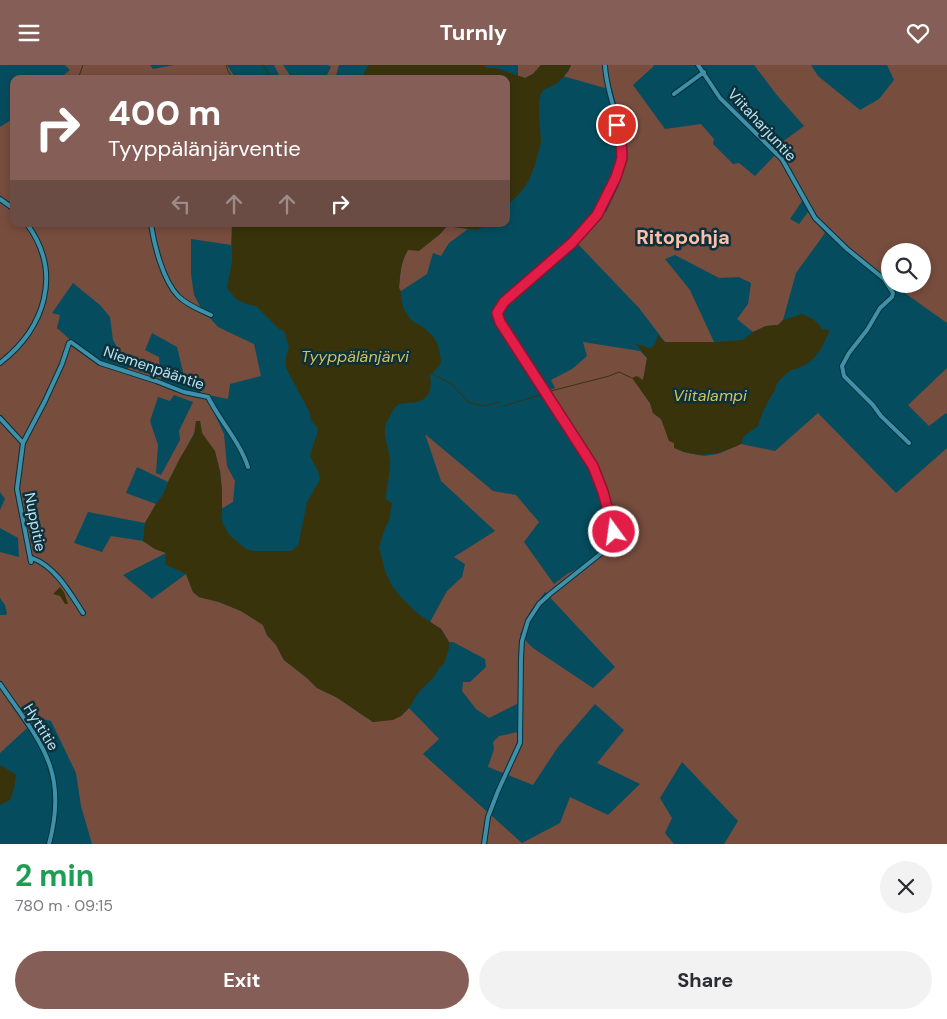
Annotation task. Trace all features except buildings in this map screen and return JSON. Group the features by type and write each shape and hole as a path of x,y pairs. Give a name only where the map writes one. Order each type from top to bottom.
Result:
{"street":[{"path":"484,844 486,823 520,743 522,641 528,621 539,604 609,547 614,538 614,526 597,475 500,322 497,313 504,302 586,229 597,215 616,177 622,158 621,139 607,84 605,65"},
{"name":"Viitaharjuntie","path":"698,65 720,98 782,159 815,218 846,249 884,279 891,289 892,297 880,308 850,353 842,367 842,371 844,376 873,405 880,416 909,443"},
{"path":"674,94 704,72"},
{"path":"0,363 21,345 37,321 43,303 46,279 45,264 41,248 29,227"},
{"path":"151,227 159,259 177,295 190,305 211,315"},
{"name":"Niemenpääntie","path":"23,443 45,401 62,364 69,343 72,342 100,363 156,381 176,390 208,397 217,415 243,454 248,467"},
{"path":"0,418 23,443"},
{"name":"Nuppitie","path":"23,443 17,489 31,561 32,558 39,561 55,574 83,613"},
{"name":"Hyttitie","path":"0,684 41,744 49,760 56,796 55,817 49,844"}],"shaded area":[{"path":"65,65 150,65 153,69 174,65 227,65 233,75 64,75 70,70"},
{"path":"274,65 283,65 290,75 279,75"},
{"path":"328,65 339,65 336,75 327,75 331,67"},
{"path":"518,65 541,65 533,74 525,78 518,76"},
{"path":"571,65 653,65 633,85 665,129 701,124 714,139 713,144 733,164 739,163 755,176 775,155 780,160 802,201 790,219 799,224 808,212 825,233 796,273 783,320 778,325 766,326 753,332 737,319 748,304 751,283 739,277 719,278 675,255 665,259 690,290 714,342 665,342 639,308 576,242 596,222 600,213 606,212 619,185 617,183 624,166 626,143 612,90 563,76 568,72"},
{"path":"754,65 811,65 818,76 860,110 879,99 894,80 887,65 947,65 947,323 905,293 931,293 931,243 881,243 881,275 840,242 816,214 777,146 804,126"},
{"path":"10,121 10,227 232,227 231,245 191,239 191,274 194,295 201,308 218,327 254,344 261,376 230,384 228,399 208,395 207,398 224,434 227,466 235,481 233,502 221,509 220,471 202,433 200,422 168,482 137,467 126,493 156,504 145,523 88,512 74,543 102,552 111,536 143,541 155,549 166,553 123,575 152,599 186,574 193,592 199,597 219,602 241,611 263,625 267,635 276,645 284,660 317,688 336,697 373,722 401,716 409,708 439,739 423,754 522,843 560,823 570,797 608,815 640,784 597,763 624,730 595,704 558,747 533,785 488,767 494,749 493,742 499,736 518,732 519,703 489,718 476,709 462,691 463,682 470,682 486,667 485,659 453,642 449,642 441,629 430,622 447,591 462,577 465,564 454,557 495,531 441,481 425,434 493,491 516,495 539,522 524,542 554,584 567,574 612,551 616,541 616,526 595,463 547,391 555,388 551,380 572,369 587,356 583,342 640,351 647,358 640,389 650,403 653,413 661,419 674,443 683,452 704,456 718,454 741,444 775,451 818,413 896,493 947,448 947,844 724,844 738,821 682,762 660,798 672,818 665,833 674,844 92,844 81,806 76,773 51,721 38,718 0,753 0,615 7,614 5,605 0,598 0,552 19,557 18,538 0,528 0,510 5,499 0,492 0,127","holes":["73,283 100,305 110,317 113,340 129,367 126,372 94,361 57,328 60,315 52,313","152,333 177,347 184,376 204,379 200,393 180,389 161,380 159,357 145,350","174,395 193,402 179,431 180,440 161,475 156,473 158,445 150,421 158,397 170,401","545,592 615,667 593,688 533,648 520,635 531,611"]},
{"path":"446,227 468,229 449,243 441,256 433,253 427,274 401,291 399,288 401,267 408,249 439,235"},
{"path":"947,368 947,414 929,426 908,405"}],"water":[{"path":"369,65 483,65 487,68 496,68 525,78 533,74 541,65 571,65 561,80 545,89 541,94 539,118 541,141 536,162 527,183 510,202 510,75 364,75"},
{"name":"Tyyppälänjärvi","path":"232,227 446,227 419,251 408,250 401,268 399,288 404,309 411,319 429,332 436,340 441,363 430,376 431,387 428,395 417,402 398,405 385,427 390,466 386,499 392,503 389,521 379,547 385,571 392,586 417,613 441,629 449,642 449,648 444,664 439,668 434,677 418,693 409,708 401,716 393,720 373,722 336,697 317,688 284,660 276,645 267,635 263,625 241,611 219,602 199,597 193,592 186,574 165,564 166,553 155,549 143,541 145,523 164,493 180,458 194,435 196,421 200,421 202,433 215,451 222,491 222,521 229,535 246,549 253,551 291,551 298,546 307,502 320,480 318,471 310,456 318,428 311,421 310,413 286,368 286,357 289,347 284,331 279,329 256,306 236,299 227,288 232,261"},
{"name":"Tyyppälänjärvi","path":"454,227 482,227 477,230"},
{"name":"Viitalampi","path":"803,314 816,321 822,329 829,330 828,335 819,351 807,364 791,370 779,381 758,426 744,436 741,444 724,451 708,454 691,454 674,448 674,443 669,441 661,419 653,413 650,403 632,378 637,376 643,380 647,358 636,344 651,348 655,344 658,335 665,342 743,340 753,332 766,326 778,325 783,320"},
{"path":"60,587 68,604 65,604 60,596 53,594"},
{"path":"1,765 16,775 10,800 0,805 0,767"}],"waterway":[{"path":"79,75 83,65"},
{"path":"226,65 230,75"},
{"path":"263,65 269,75"},
{"path":"551,391 619,372 632,378"},
{"path":"432,374 452,384 469,403 485,406 500,403"},
{"path":"504,406 543,394"}],"district":[{"name":"Ritopohja","path":"683,237"}],"route":[{"path":"614,532 614,526 593,466 500,322 497,313 499,307 504,302 572,243 597,215 620,167 622,150 617,125"}]}
